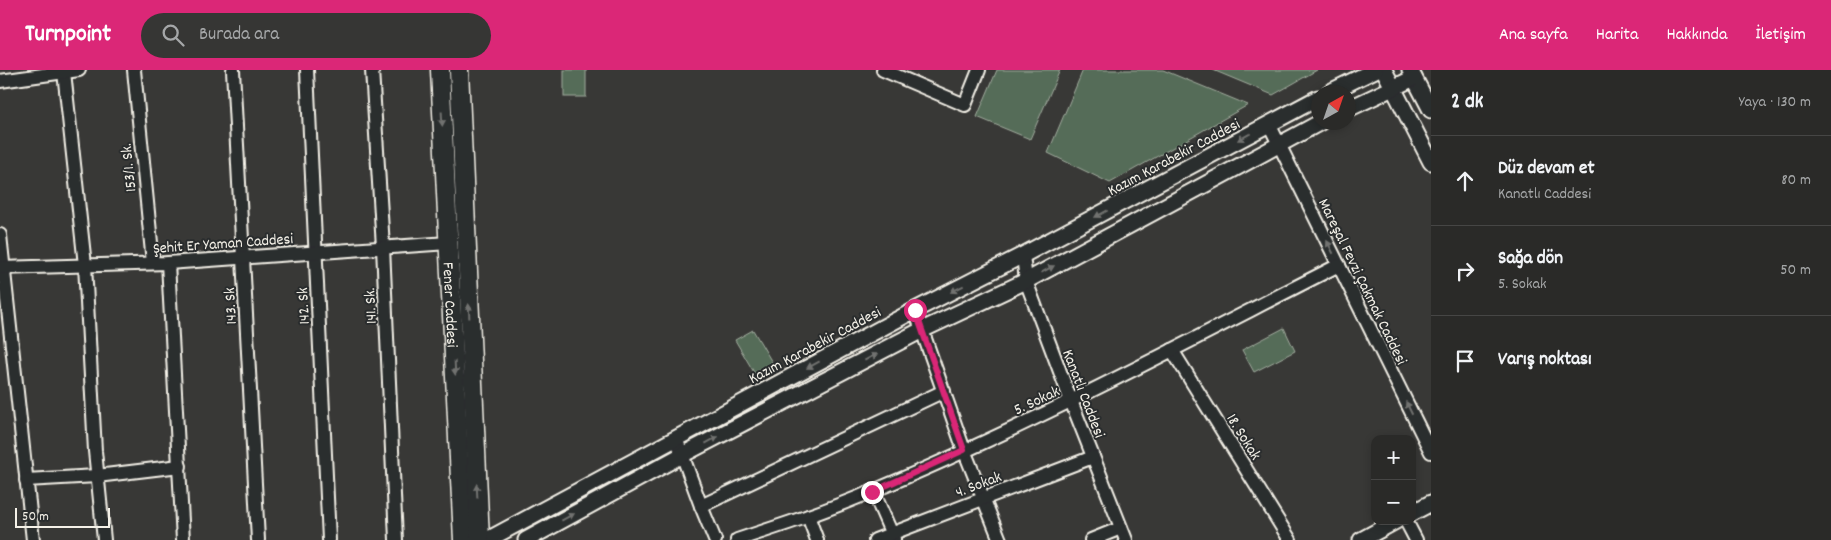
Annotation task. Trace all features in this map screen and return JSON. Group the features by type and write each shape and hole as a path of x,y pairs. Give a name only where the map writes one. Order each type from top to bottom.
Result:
{"main road":[{"name":"Fener Caddesi","path":"440,70 463,540"},
{"name":"Fener Caddesi","path":"459,70 480,540"}],"street":[{"path":"0,81 79,70"},
{"name":"153/1. Sk.","path":"134,70 153,263"},
{"name":"143. Sk","path":"233,70 258,540"},
{"name":"142. Sk","path":"307,70 329,540"},
{"name":"141. Sk.","path":"372,70 383,247 396,540"},
{"path":"883,70 965,105 979,70"},
{"path":"1344,85 1375,70"},
{"path":"1384,70 1431,162"},
{"path":"64,72 85,265 97,476 104,540"},
{"path":"1356,105 1394,88 1412,74 1431,110"},
{"name":"Kazım Karabekir Caddesi","path":"487,540 915,310 1023,255 1311,102"},
{"name":"Mareşal Fevzi Çakmak Caddesi","path":"1269,124 1431,452"},
{"path":"526,540 682,455 922,330 1026,281 1311,127"},
{"path":"0,235 2,268 33,540"},
{"name":"Şehit Er Yaman Caddesi","path":"2,268 168,263 448,243"},
{"name":"Kanatlı Caddesi","path":"1023,255 1026,281 1070,401 1124,534"},
{"path":"168,263 183,540"},
{"name":"5. Sokak","path":"738,540 872,492 964,450 1070,401 1339,265"},
{"path":"915,310 964,450 1000,540"},
{"name":"18. Sokak","path":"1172,350 1290,540"},
{"path":"701,506 944,390"},
{"path":"676,438 715,540"},
{"name":"4. Sokak","path":"875,540 893,537 983,499 1093,457"},
{"path":"26,480 97,476 180,466"},
{"path":"872,492 893,537"},
{"path":"1416,511 1431,503"},
{"path":"808,516 817,540"},
{"path":"1361,540 1389,525"},
{"path":"1408,525 1416,540"},
{"path":"1091,540 1124,534"}],"green space":[{"path":"564,70 586,70 586,97 564,97"},
{"path":"997,70 1060,70 1030,139 977,117"},
{"path":"1083,70 1163,70 1248,105 1110,183 1048,153"},
{"path":"1213,70 1317,70 1273,95"},
{"path":"1284,328 1295,351 1254,372 1242,350"},
{"path":"753,330 773,364 755,374 735,340"}],"route":[{"path":"872,492 964,450 915,310"}]}
